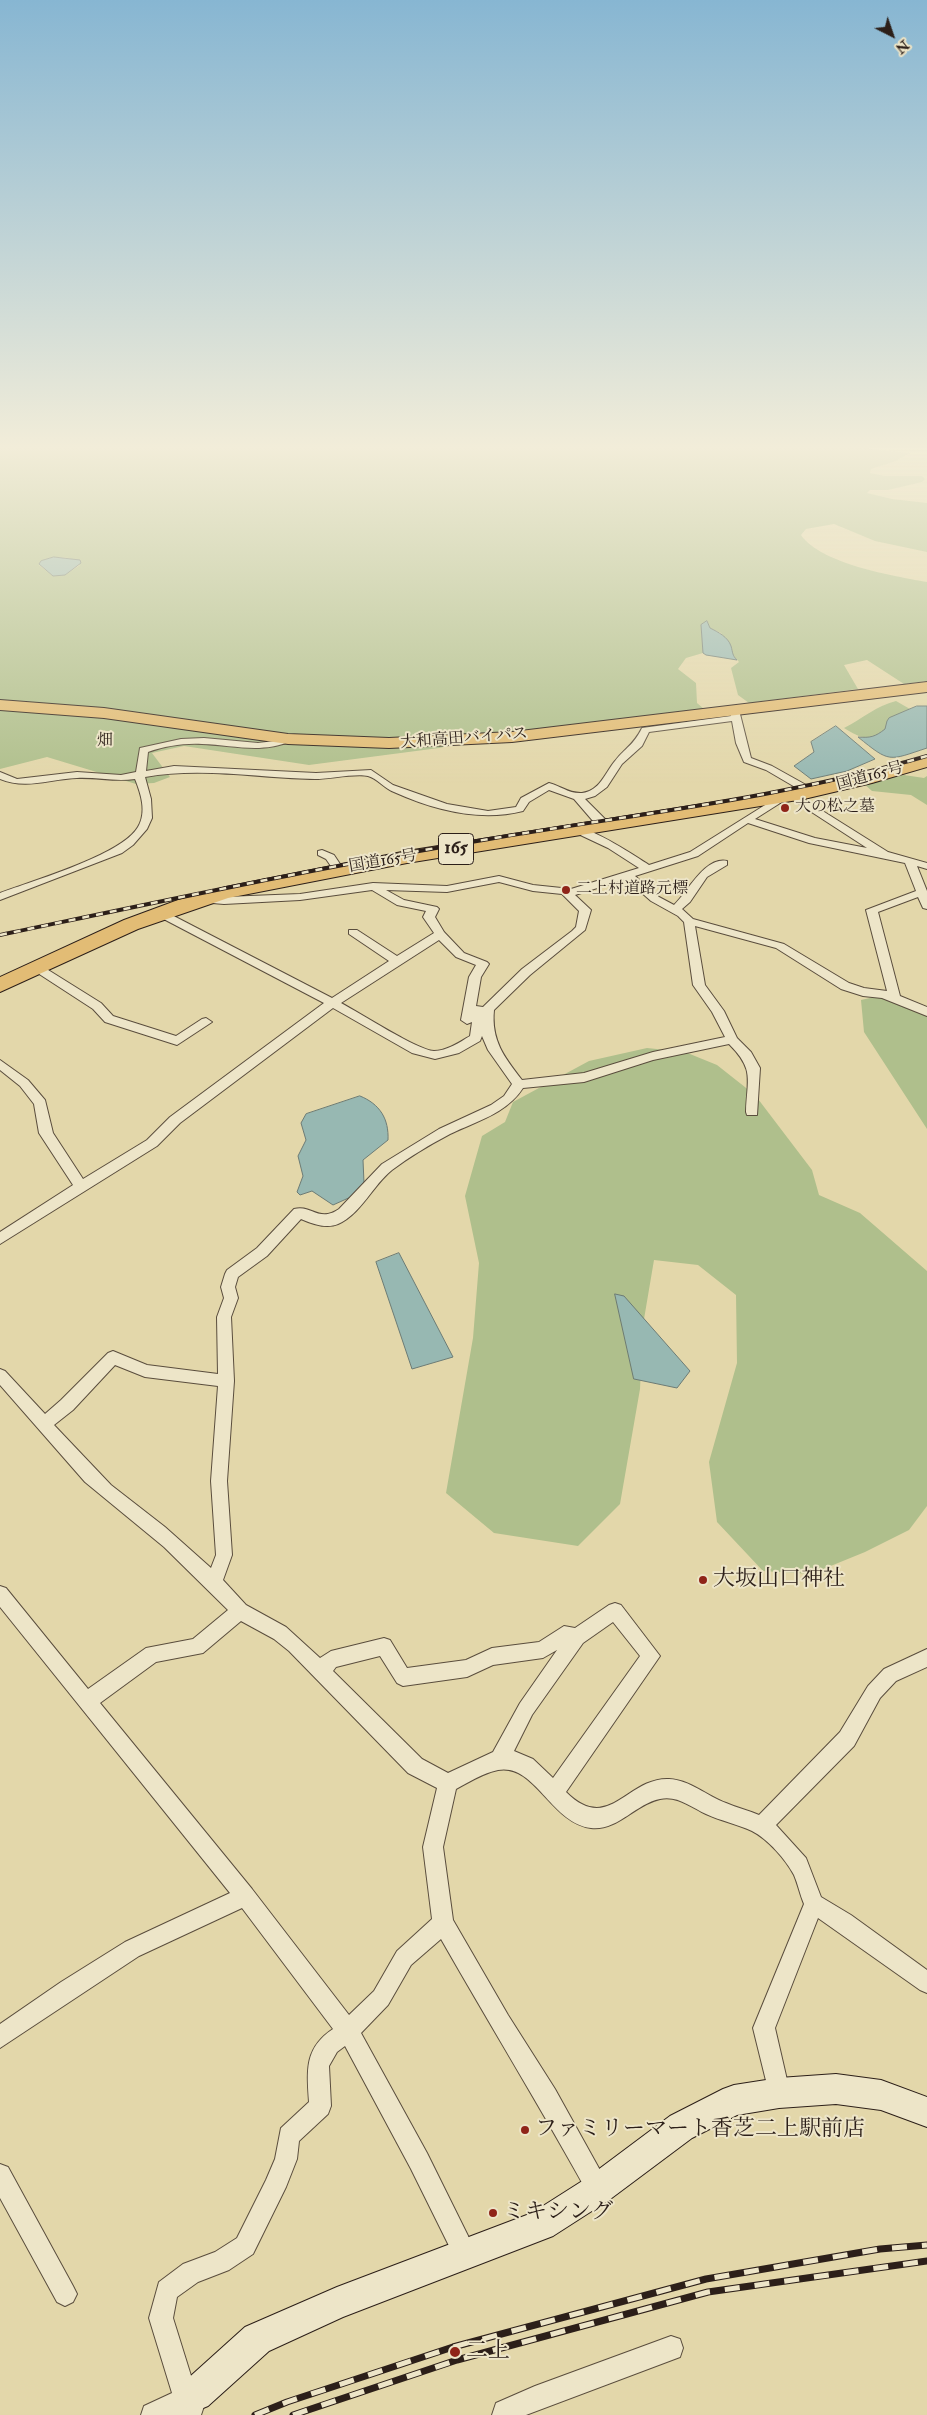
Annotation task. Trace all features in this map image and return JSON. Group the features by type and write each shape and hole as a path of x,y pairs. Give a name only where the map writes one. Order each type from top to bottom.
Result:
{"highway":[{"name":"大和高田バイパス","path":"0,705 104,713 288,739 389,743 512,737 734,714 927,687"},
{"name":"国道165号","path":"0,985 99,938 160,912 203,900 339,870 795,795 927,761"}],"street":[{"path":"5,782 77,775 109,778 174,769 316,776 371,774 390,787 413,797 445,807 488,814 519,809 524,800 548,786 568,797 578,797 602,787 646,730 734,714 747,760 769,768 795,795 884,854"},
{"path":"0,897 118,850 131,842 144,826 148,816 140,774 143,750 182,741 241,746 277,745 288,739"},
{"path":"203,900 224,901 300,897 373,886 447,889 499,879 533,888 566,892 629,876 694,854 748,820 795,795"},
{"path":"578,797 601,821 603,826"},
{"path":"748,820 813,841 884,854 927,866"},
{"path":"578,830 612,846 648,869"},
{"path":"322,853 330,857 339,870"},
{"path":"909,860 927,906"},
{"path":"675,910 686,900 703,876 723,863"},
{"path":"629,876 655,899 675,910 689,921 780,946 845,986 863,992 884,994 927,1012"},
{"path":"373,886 401,903 433,909"},
{"path":"447,889 429,916 440,934 460,955 483,964 475,977 467,1020"},
{"path":"519,1084 494,1053 488,1032 488,1009 526,972 581,928 585,910 566,892"},
{"path":"895,998 872,910 922,892"},
{"path":"160,912 334,1004 416,1050 435,1055 455,1050 476,1038 480,1008 488,1009"},
{"path":"689,921 699,985 718,1010 732,1040 747,1055 754,1068 752,1112"},
{"path":"353,932 398,962"},
{"path":"0,1239 81,1186 152,1143 175,1120 317,1013 334,1004 440,934"},
{"path":"37,967 97,1006 109,1019 177,1041 206,1022"},
{"path":"519,1084 560,1082 585,1078 608,1072 626,1063 696,1046 732,1040"},
{"path":"0,1064 24,1083 40,1103 46,1134 52,1146 81,1186"},
{"path":"214,1581 224,1555 219,1482 226,1381 224,1317 231,1298 228,1286 232,1274 262,1252 299,1213 318,1220 334,1220 344,1213 356,1198 374,1183 387,1167 444,1132 496,1108 509,1099 519,1084"},
{"path":"43,1424 67,1405 113,1356 145,1371 226,1381"},
{"path":"0,1375 104,1489 158,1532 214,1581 240,1611 280,1633 321,1670 415,1766 448,1783"},
{"path":"0,1594 88,1700 245,1896 348,2030 419,2161 466,2256"},
{"path":"499,1760 526,1709 577,1637 615,1610 651,1656 554,1793"},
{"path":"88,1700 152,1654 197,1647 240,1611"},
{"path":"321,1670 332,1660 384,1646 403,1677 467,1668 492,1657 542,1650 564,1634 577,1637"},
{"path":"762,1825 847,1739 874,1692 890,1675 927,1658"},
{"path":"448,1783 499,1760 516,1761 540,1777 566,1808 590,1818 608,1816 641,1797 660,1790 674,1788 686,1792 717,1810 762,1825 800,1865 814,1904 844,1922 927,1983"},
{"path":"448,1783 433,1847 443,1923 500,2023 552,2105 598,2189"},
{"path":"0,2037 68,1989 132,1949 245,1896"},
{"path":"779,2093 764,2028 814,1904"},
{"path":"193,2404 182,2387 160,2318 167,2290 191,2272 221,2262 245,2246 275,2187 286,2159 289,2136 320,2106 318,2064 329,2044 348,2030 381,1998 404,1958 443,1923"},
{"path":"153,2415 193,2404 257,2339 337,2303 466,2256 542,2225 598,2189 681,2127 734,2100 779,2093 836,2089 881,2095 927,2112"},
{"path":"0,2175 65,2294"},
{"path":"504,2415 505,2412 535,2398 671,2348"}],"green space":[{"path":"0,560 45,560 41,561 39,565 53,576 65,575 80,565 72,560 838,560 878,572 927,582 927,681 904,684 867,660 844,665 858,689 749,703 738,695 731,668 739,662 731,653 721,633 710,628 707,621 701,625 703,653 686,658 678,669 696,683 697,703 704,709 495,735 439,748 309,765 184,746 152,753 170,777 154,783 136,784 47,757 0,769"},
{"path":"896,701 910,709 889,719 881,735 865,738 844,728 876,709"},
{"path":"904,775 924,778 927,776 927,805 911,795 872,791 863,783"},
{"path":"883,995 927,1007 927,1129 864,1032 861,1000"},
{"path":"647,1048 685,1052 717,1065 755,1095 812,1170 819,1195 860,1213 927,1271 927,1506 909,1530 865,1552 811,1574 763,1571 717,1522 709,1462 737,1363 736,1295 698,1265 654,1260 643,1325 640,1389 620,1504 578,1546 494,1533 446,1493 473,1338 479,1263 465,1196 482,1136 505,1122 513,1102 589,1061"}],"water":[{"path":"77,560 80,560 81,563 65,575 53,576 39,564 41,561"},
{"path":"707,621 710,628 728,640 733,655 737,660 703,653 701,625"},
{"path":"917,706 927,706 927,748 890,757 877,752 858,737 869,737 878,734 885,729 889,718"},
{"path":"836,726 875,759 847,771 811,779 794,766 814,752 811,742"},
{"path":"360,1096 373,1103 382,1113 388,1132 388,1140 363,1160 364,1183 353,1196 333,1205 312,1191 300,1195 297,1192 303,1176 298,1156 306,1140 301,1123 306,1114"},
{"path":"399,1253 453,1357 412,1369 376,1262"},
{"path":"615,1294 624,1296 690,1371 677,1388 634,1379"}],"railway":[{"path":"0,935 244,884 366,861 764,794 873,771 927,756"},
{"path":"255,2415 287,2402 453,2347 706,2279 880,2249 927,2245"},
{"path":"293,2415 457,2360 708,2292 927,2261"}],"place":[{"name":"大の松之墓","path":"785,808"},
{"name":"二上村道路元標","path":"566,890"},
{"name":"大坂山口神社","path":"703,1580"},
{"name":"ファミリーマート香芝二上駅前店","path":"525,2130"},
{"name":"ミキシング","path":"493,2213"},
{"name":"二上","path":"455,2352"}],"district":[{"name":"畑","path":"105,742"}]}
